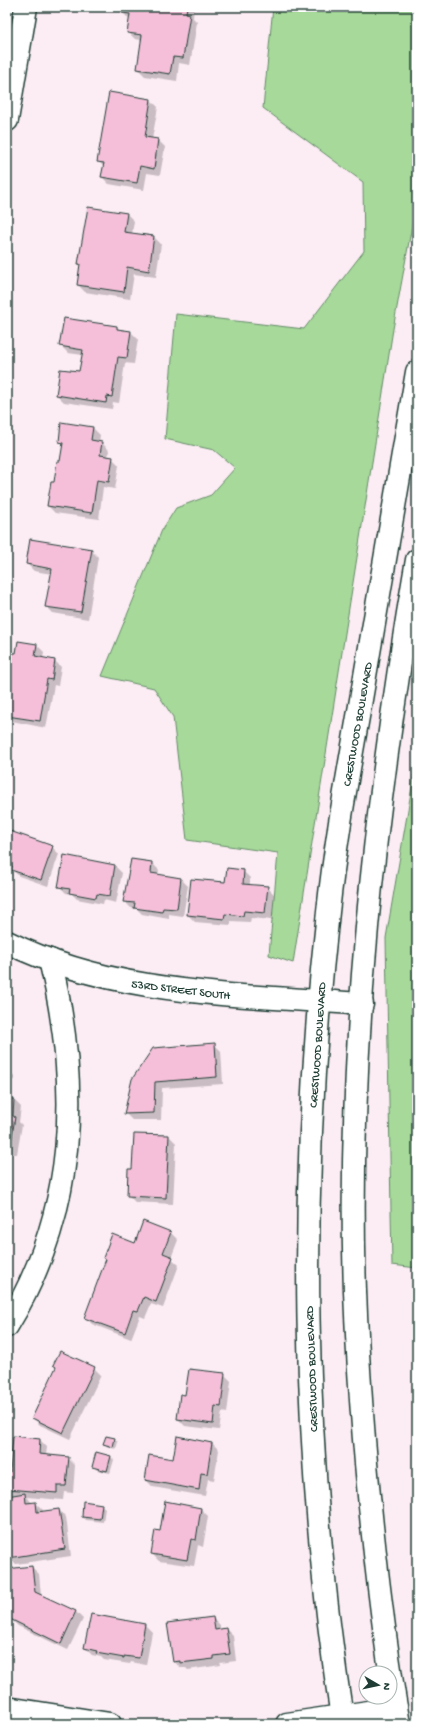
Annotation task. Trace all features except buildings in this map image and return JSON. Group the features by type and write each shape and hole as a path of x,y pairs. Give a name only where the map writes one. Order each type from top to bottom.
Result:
{"main road":[{"path":"7,120 26,7"},
{"name":"CRESTWOOD BOULEVARD","path":"342,1720 328,1619 318,1520 309,1320 312,1122 319,1001 328,910 340,820 417,372"},
{"path":"287,1724 398,1716 377,1573 363,1435 355,1291 355,1176 362,1004 376,836 390,727 417,560"},
{"name":"53RD STREET SOUTH","path":"7,942 50,960 129,983 180,991 362,1004"},
{"path":"7,1326 32,1280 43,1251 57,1202 66,1153 69,1110 68,1066 65,1030 50,960"},
{"path":"7,1708 110,1724"}],"green space":[{"path":"273,7 417,7 417,198 393,329 293,963 269,955 278,853 187,840 173,717 154,688 102,676 162,530 176,508 211,495 235,468 214,450 165,439 176,314 304,329 364,251 363,182 263,108"},
{"path":"417,757 417,1268 392,1265 386,938"}]}
